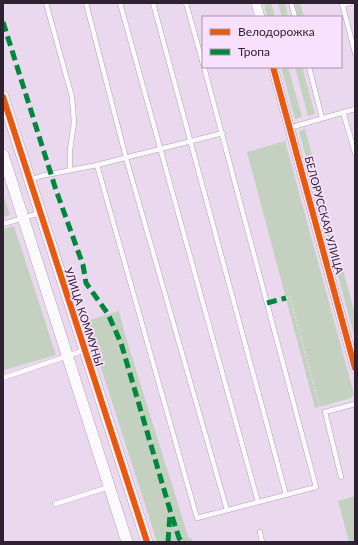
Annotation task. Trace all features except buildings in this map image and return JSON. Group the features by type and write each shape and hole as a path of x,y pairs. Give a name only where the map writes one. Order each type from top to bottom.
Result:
{"street":[{"path":"256,3 260,16"},
{"name":"БЕЛОРУССКАЯ УЛИЦА","path":"273,68 355,368"},
{"name":"УЛИЦА КОММУНЫ","path":"3,97 147,542"},
{"path":"3,156 127,542"}],"lane":[{"path":"46,3 72,97 74,122 70,150 70,170"},
{"path":"86,3 126,158 227,510"},
{"path":"120,3 258,502"},
{"path":"153,3 192,141 286,495"},
{"path":"186,3 202,60"},
{"path":"291,3 295,16"},
{"path":"350,3 342,4 355,53"},
{"path":"97,165 197,518 316,487 204,68"},
{"path":"309,68 322,118"},
{"path":"290,128 355,109"},
{"path":"343,112 355,153"},
{"path":"30,180 41,176 126,158 222,133"},
{"path":"3,224 40,213"},
{"path":"3,378 84,350"},
{"path":"341,477 324,412 355,404"},
{"path":"55,504 109,487"},
{"path":"260,532 262,542"}],"path":[{"path":"286,298 290,297 318,407 324,412"}],"green space":[{"path":"264,3 271,3 275,16 267,16"},
{"path":"278,3 285,3 288,16 282,16"},
{"path":"294,3 300,3 304,16 298,16"},
{"path":"281,68 288,68 302,117 295,119"},
{"path":"295,68 302,68 315,114 308,116"},
{"path":"305,129 355,314 355,339 299,131"},
{"path":"285,141 354,394 351,398 315,408 247,152"},
{"path":"3,194 10,215 3,217"},
{"path":"14,226 56,355 4,370 3,229"},
{"path":"119,311 126,338 189,539 192,538 193,542 157,542 86,321"},
{"path":"355,496 355,542 349,542 338,501"}],"marked path":[{"path":"3,22 56,190 83,265 86,283 108,314 121,343 170,510 179,538 182,542"},
{"path":"267,303 286,298"},
{"path":"168,542 170,514"}],"cycle path":[{"path":"273,68 355,368"},
{"path":"3,97 147,542"}]}
